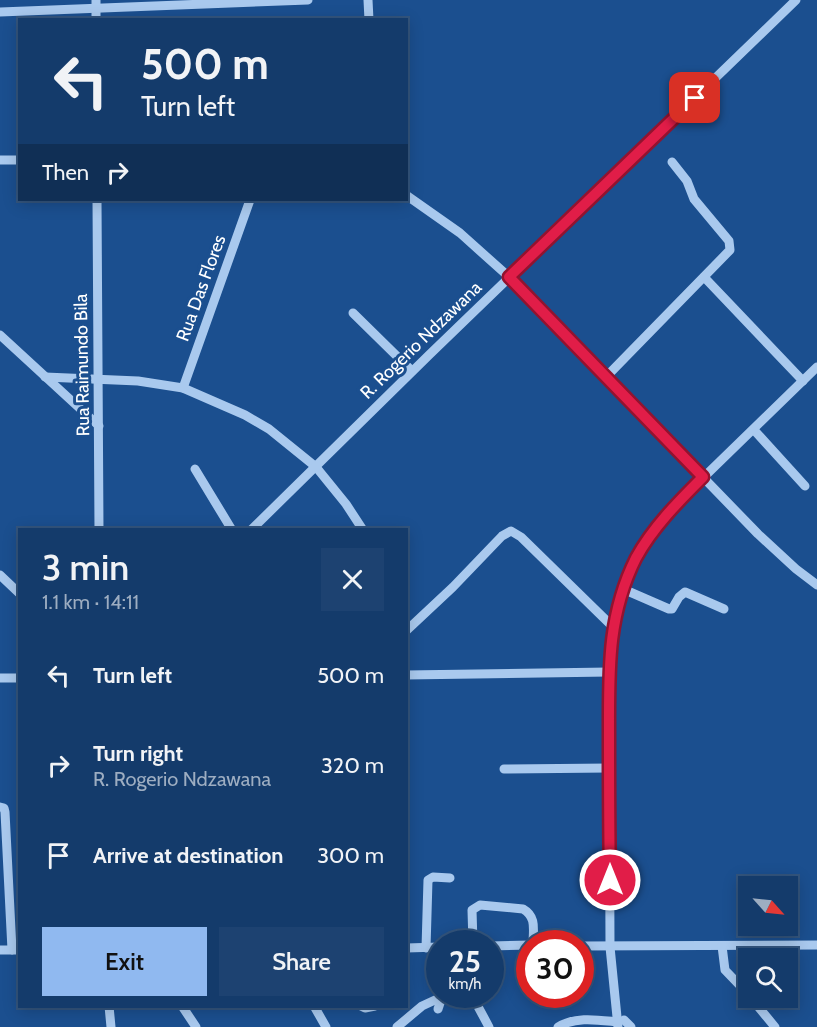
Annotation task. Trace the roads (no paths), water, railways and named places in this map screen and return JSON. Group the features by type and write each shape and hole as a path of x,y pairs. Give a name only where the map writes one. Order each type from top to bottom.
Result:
{"street":[{"path":"0,12 96,4 308,0"},
{"path":"368,0 369,18"},
{"name":"R. Rogerio Ndzawana","path":"253,528 796,0"},
{"path":"0,160 18,160"},
{"path":"606,377 730,250 729,241 694,199 687,181 672,162"},
{"path":"408,196 459,233 509,277 759,534 796,569 817,585"},
{"name":"Rua Raimundo Bila","path":"97,201 99,528"},
{"name":"Rua Das Flores","path":"183,388 250,201"},
{"path":"704,277 803,381"},
{"path":"353,313 412,371"},
{"path":"0,335 99,426"},
{"path":"558,1027 571,1020 582,1019 623,1024 610,947 609,672 612,626 623,589 650,536 670,510 817,367"},
{"path":"45,377 138,381 183,388 245,415 269,429 316,467 346,504 362,528"},
{"path":"754,430 805,486"},
{"path":"195,468 231,528"},
{"path":"408,629 502,536 511,531 521,537 612,626"},
{"path":"0,575 18,592"},
{"path":"623,589 669,609 672,609 685,592 724,609"},
{"path":"408,675 609,672"},
{"path":"0,678 18,678"},
{"path":"504,769 609,768"},
{"path":"0,807 4,808 3,822 16,950 0,950"},
{"path":"427,930 428,880 433,877 450,878"},
{"path":"472,930 472,910 480,905 523,909 528,912 533,921 532,930"},
{"path":"594,947 817,945"},
{"path":"722,946 725,970 738,984"},
{"path":"408,948 426,948"},
{"path":"396,1027 426,1004"},
{"path":"408,1005 422,1006"},
{"path":"109,1008 111,1027"},
{"path":"183,1008 195,1027"},
{"path":"315,1008 326,1027"},
{"path":"479,1008 489,1027"},
{"path":"759,1008 772,1024 760,1027"}]}
